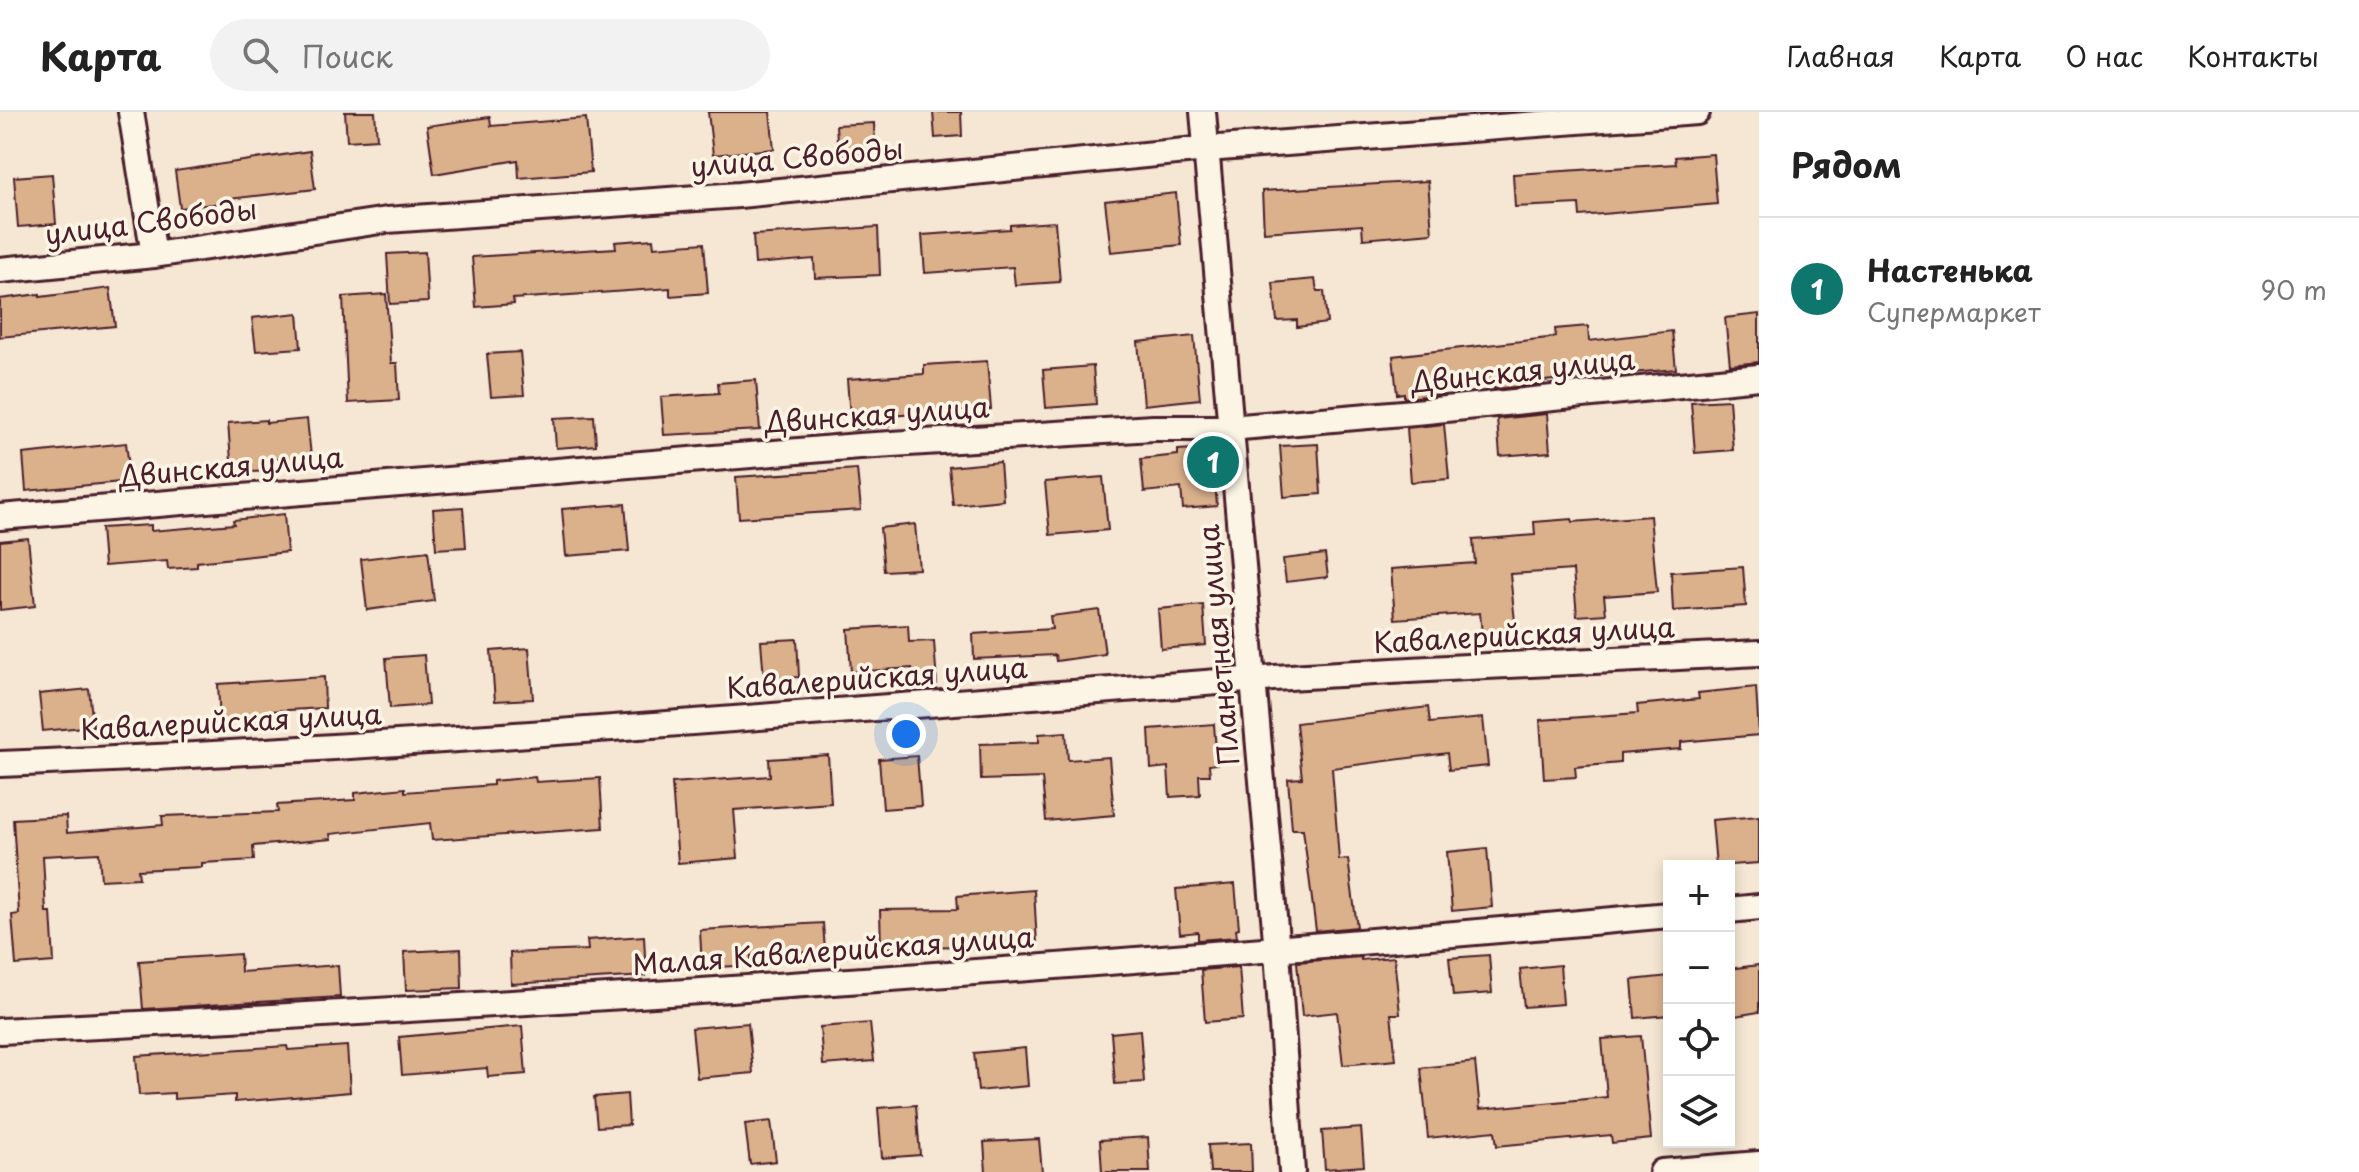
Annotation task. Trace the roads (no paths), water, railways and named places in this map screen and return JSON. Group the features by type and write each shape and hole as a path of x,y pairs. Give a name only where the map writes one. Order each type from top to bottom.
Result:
{"street":[{"path":"131,112 154,255"},
{"name":"Планетная улица","path":"1203,112 1277,951 1292,1172"},
{"name":"улица Свободы","path":"0,270 154,255 387,220 739,195 1206,149 1697,112"},
{"name":"Двинская улица","path":"0,517 859,446 1153,428 1230,428 1759,377"},
{"name":"Кавалерийская улица","path":"0,764 190,757 1253,680 1759,653"},
{"path":"1735,909 1759,907"},
{"name":"Малая Кавалерийская улица","path":"0,1031 354,1014 1277,951 1663,916"},
{"path":"1662,1172 1759,1164"}],"place":[{"name":"Настенька","path":"1213,462"}]}
